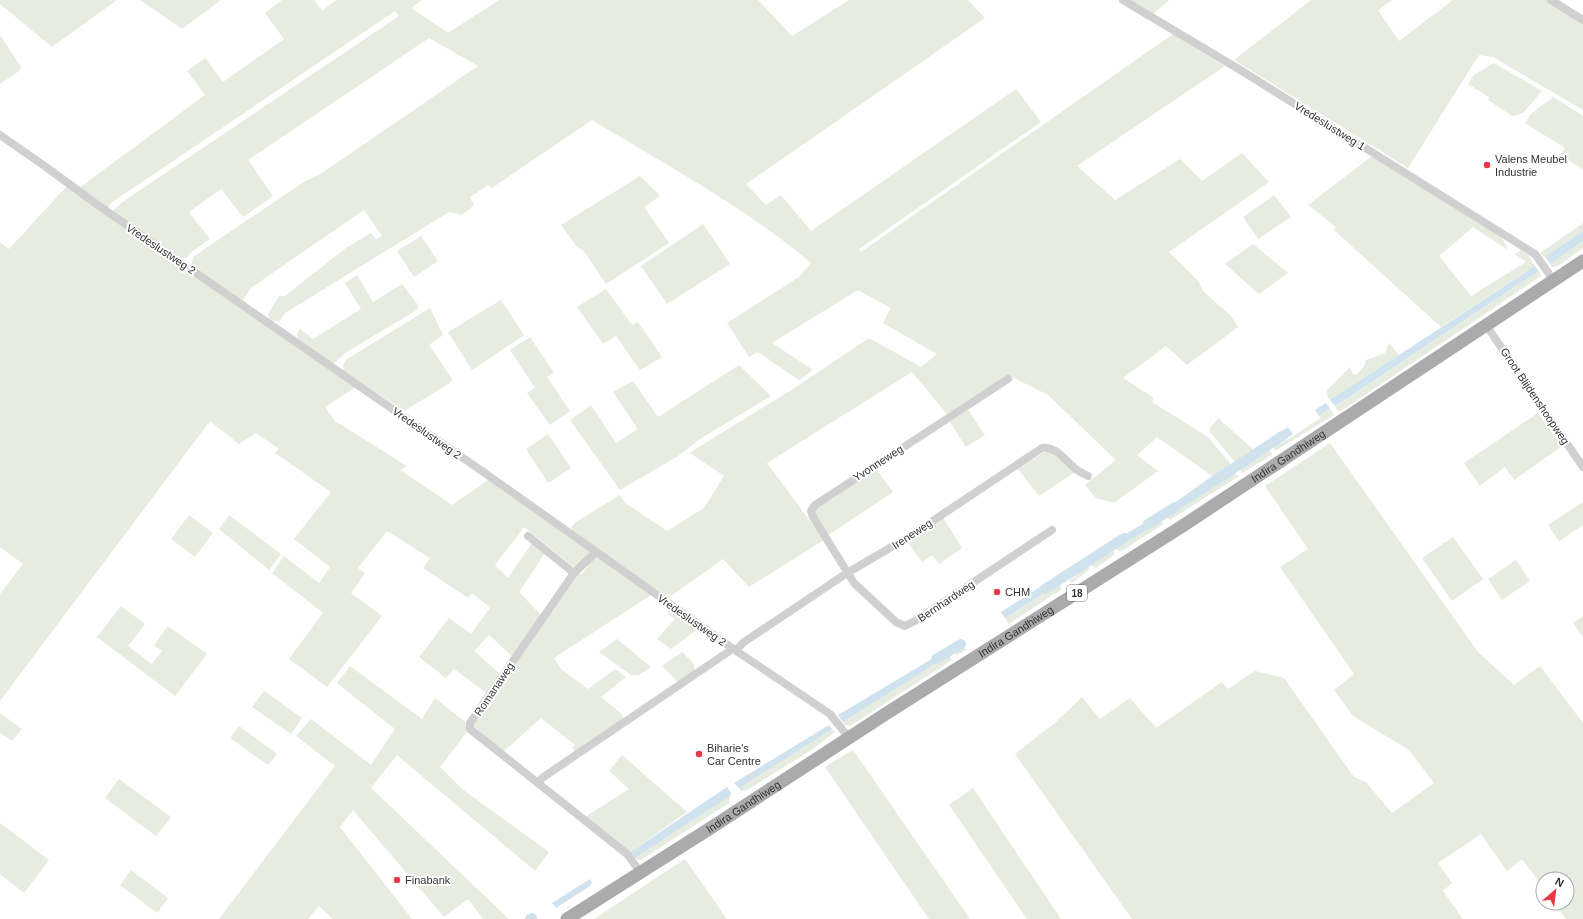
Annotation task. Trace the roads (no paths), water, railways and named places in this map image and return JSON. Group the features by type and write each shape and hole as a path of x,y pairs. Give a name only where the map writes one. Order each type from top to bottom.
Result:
{"main road":[{"name":"Indira Gandhiweg","path":"567,919 846,734 1181,527 1486,325 1551,276 1583,261"}],"street":[{"name":"Vredeslustweg 1","path":"1123,0 1242,71 1534,254 1551,276"},
{"path":"1551,0 1583,20"},
{"name":"Vredeslustweg 2","path":"0,135 46,166 100,207 734,649 825,710 836,719 846,734"},
{"name":"Groot Blijdenshoopweg","path":"1486,325 1583,467"},
{"name":"Yvonneweg","path":"847,573 813,517 811,511 815,505 1008,379"},
{"name":"Ireneweg","path":"538,783 542,778 728,652 847,573 907,538 1042,448 1048,447 1054,450 1077,470 1088,476"},
{"name":"Bernhardweg","path":"847,573 854,583 896,622 905,626 915,621 1052,530"},
{"path":"528,536 574,573 596,552"},
{"name":"Romanaweg","path":"574,573 470,726 472,730 627,854 640,872"}],"water":[{"path":"1583,231 1583,241 1550,264 1545,257"},
{"path":"1535,266 1539,271 1335,406 1330,400"},
{"path":"1326,403 1330,408 1319,416 1315,410"},
{"path":"1288,427 1293,434 1274,448 1268,440"},
{"path":"1263,444 1268,450 1240,469 1235,462"},
{"path":"1225,467 1231,467 1236,473 1167,517 1163,511"},
{"path":"1158,515 1161,520 1160,522 1116,548 1112,542"},
{"path":"1108,544 1112,549 1090,564 1086,559"},
{"path":"1084,560 1088,565 1073,575 1069,570"},
{"path":"1054,578 1058,584 1005,618 1001,612"},
{"path":"959,640 963,646 954,652 950,646"},
{"path":"945,651 949,655 843,722 838,715"},
{"path":"829,725 832,729 743,786 742,791 734,783"},
{"path":"727,787 731,793 730,796 635,858 629,853"},
{"path":"590,879 592,883 590,886 556,908 552,903"}],"waterway":[{"path":"1222,476 1282,436"},
{"path":"1148,524 1175,507"},
{"path":"1045,589 1124,538"},
{"path":"936,659 961,644"}],"place":[{"name":"Valens Meubel Industrie","path":"1487,165"},
{"name":"CHM","path":"997,592"},
{"name":"Biharie's Car Centre","path":"699,754"},
{"name":"Finabank","path":"397,880"}]}
